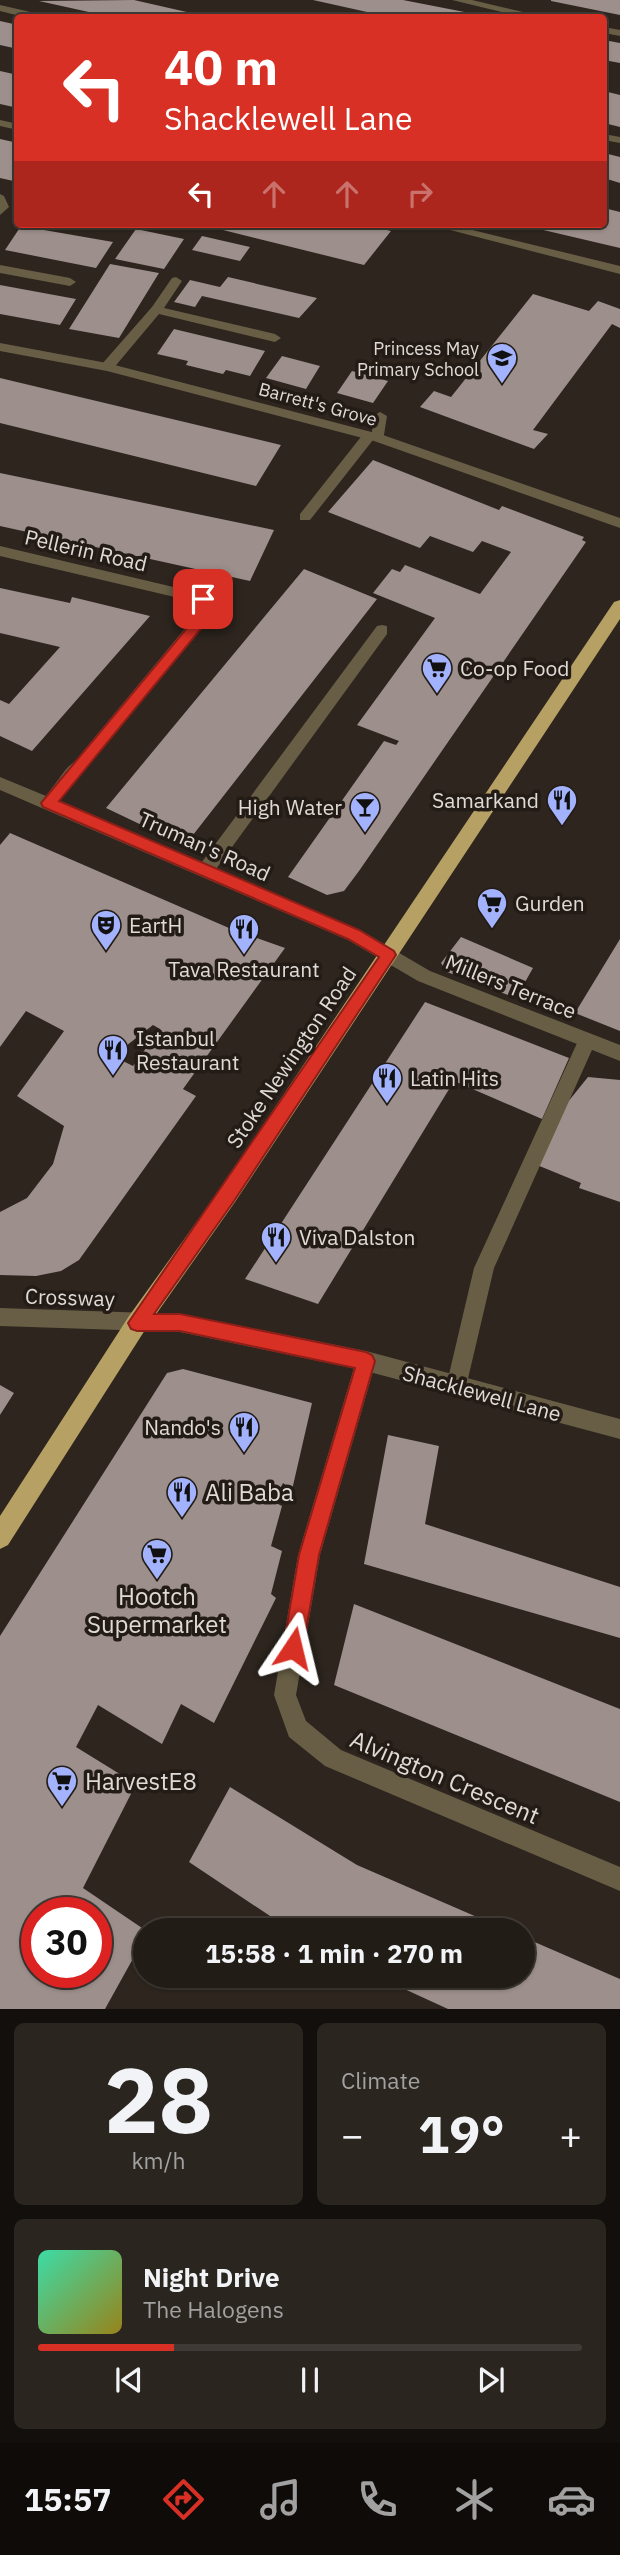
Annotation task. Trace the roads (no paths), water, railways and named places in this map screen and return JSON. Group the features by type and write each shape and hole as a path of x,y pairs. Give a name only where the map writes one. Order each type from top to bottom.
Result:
{"highway":[{"name":"Stoke Newington Road","path":"0,1537 137,1323 228,1195 619,609"}],"street":[{"path":"457,0 525,14"},
{"path":"0,8 26,14"},
{"path":"0,198 3,207 0,211"},
{"path":"449,228 620,270"},
{"path":"0,269 70,282"},
{"path":"107,367 156,310 176,281"},
{"path":"156,310 275,338"},
{"name":"Barrett's Grove","path":"0,347 107,367 373,437 620,523"},
{"path":"305,517 373,437 380,416"},
{"name":"Pellerin Road","path":"0,551 203,599 204,615 49,803"},
{"path":"205,871 382,630"},
{"name":"Truman's Road","path":"0,783 354,935 389,955"},
{"name":"Millers Terrace","path":"389,955 424,976 620,1053"},
{"path":"456,1387 484,1268 587,1041"},
{"name":"Crossway","path":"0,1317 137,1323"},
{"name":"Shacklewell Lane","path":"137,1323 180,1323 366,1361 620,1429"},
{"name":"Alvington Crescent","path":"366,1361 309,1555 285,1695 297,1729 332,1758 620,1879"}],"place":[{"name":"Princess May Primary School","path":"502,385"},
{"name":"Co-op Food","path":"437,695"},
{"name":"Samarkand","path":"562,827"},
{"name":"High Water","path":"365,834"},
{"name":"Gurden","path":"492,930"},
{"name":"EartH","path":"106,952"},
{"name":"Tava Restaurant","path":"244,956"},
{"name":"Istanbul Restaurant","path":"113,1077"},
{"name":"Latin Hits","path":"387,1105"},
{"name":"Viva Dalston","path":"276,1264"},
{"name":"Nando's","path":"244,1454"},
{"name":"Ali Baba","path":"182,1519"},
{"name":"Hootch Supermarket","path":"157,1581"},
{"name":"HarvestE8","path":"62,1808"}]}
